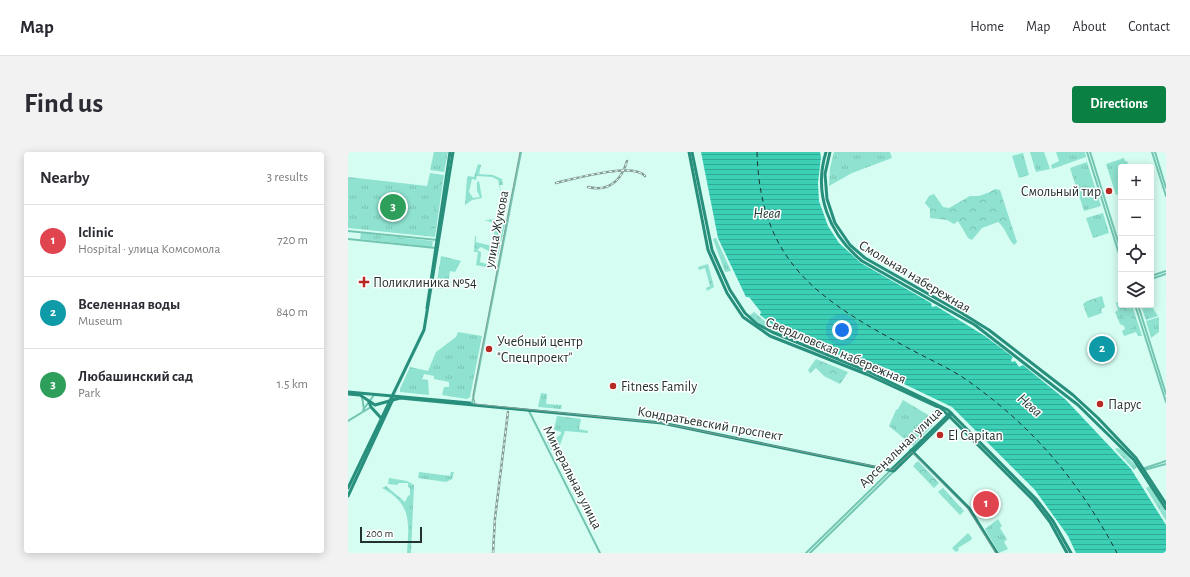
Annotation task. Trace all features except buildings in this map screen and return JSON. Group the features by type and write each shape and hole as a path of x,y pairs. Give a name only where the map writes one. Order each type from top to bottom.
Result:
{"main road":[{"path":"349,488 424,330 451,152"},
{"name":"Свердловская набережная","path":"689,152 708,250 727,293 743,317 766,334 866,374 950,414"},
{"name":"Свердловская набережная","path":"692,152 712,250 732,294 750,318 772,332 867,371 946,408 950,414"},
{"name":"Смольная набережная","path":"826,152 821,174 823,200 831,224 848,248 862,261 974,325 1096,420 1143,469"},
{"name":"Смольная набережная","path":"830,152 825,174 826,199 834,223 850,245 865,258 974,321 1059,384 1098,418 1143,469"},
{"path":"348,393 362,396 369,402 371,407 381,418"},
{"name":"Кондратьевский проспект","path":"348,393 378,394 392,398 466,402 472,404 662,423 893,470"},
{"path":"369,402 379,404 392,398"},
{"path":"348,496 349,488 381,418 392,398"},
{"path":"950,414 1034,501 1050,522 1067,553"},
{"path":"950,414 1036,499 1053,521 1071,553"},
{"name":"Арсенальная улица","path":"893,470 950,414"},
{"path":"912,451 969,508 997,553"},
{"path":"1143,469 1166,504"},
{"path":"1143,469 1166,509"}],"street":[{"name":"улица Жукова","path":"472,404 521,152"},
{"path":"1089,152 1118,242"},
{"path":"1089,152 1118,250"},
{"path":"1153,152 1166,188"},
{"path":"1153,152 1166,196"},
{"path":"348,231 438,240"},
{"path":"348,239 437,248"},
{"path":"1154,277 1166,273"},
{"path":"1137,308 1166,394"},
{"path":"1137,308 1166,402"},
{"path":"348,421 363,410 379,404 382,401 378,394 363,410"},
{"path":"362,396 363,410"},
{"name":"Минеральная улица","path":"530,410 533,420 600,553"},
{"path":"1143,469 1166,462"},
{"name":"Арсенальная улица","path":"806,553 893,470"},
{"name":"Арсенальная улица","path":"810,553 893,470"}],"green space":[{"path":"434,152 448,152 444,172 430,170"},
{"path":"834,152 890,152 892,158 852,173 829,186 830,168"},
{"path":"1030,152 1044,152 1050,169 1036,172"},
{"path":"1056,152 1085,152 1086,157 1052,169 1051,165 1059,161"},
{"path":"1023,153 1029,175 1019,178 1012,156"},
{"path":"1124,158 1128,164 1118,164 1118,194 1116,195 1106,164"},
{"path":"1087,162 1101,206 1084,211 1070,168"},
{"path":"478,164 481,165 479,174 493,175 502,179 503,185 500,185 501,193 498,180 492,177 477,176 476,180 472,179 469,192 473,198 480,197 477,191 477,182 479,181 482,198 472,200 465,205 467,178 468,176 474,177"},
{"path":"430,173 444,175 435,237 348,228 348,177 427,186"},
{"path":"440,176 443,176 434,234 431,228"},
{"path":"995,189 1000,190 1017,242 1014,245 1003,227 998,222 982,228 972,240 968,238 958,221 954,224 947,220 930,218 930,209 925,203 929,196 934,194 943,207 949,208 970,196 979,196"},
{"path":"1103,213 1109,233 1093,238 1086,218"},
{"path":"497,219 505,224 498,256 481,247 477,250 481,252 480,262 490,265 490,268 476,265 478,252 474,252 475,236 476,242 492,246 496,224 485,220"},
{"path":"361,233 433,241 432,247 360,239"},
{"path":"716,238 731,271 725,272 713,239"},
{"path":"441,256 461,261 455,272 450,271 448,283 443,289 436,288"},
{"path":"708,264 714,287 707,291 706,288 710,286 705,268 699,270 698,267"},
{"path":"1102,296 1105,307 1101,309 1102,313 1088,318 1083,304 1087,301"},
{"path":"1118,302 1118,308 1133,308 1142,336 1138,336 1136,332 1124,336 1122,331 1125,329 1124,326 1120,324 1115,312 1118,310 1116,303"},
{"path":"1120,308 1132,308 1141,335 1134,323 1133,328 1129,328 1132,320 1131,315 1127,316 1127,323 1125,322"},
{"path":"1142,308 1153,308 1158,316 1146,320"},
{"path":"754,312 773,328 791,339 761,325 749,316"},
{"path":"1159,317 1159,332 1151,338 1146,321"},
{"path":"458,332 482,336 470,397 467,399 442,395 444,387 449,387 449,382 434,379 434,376 424,374 422,379 428,380 429,395 400,392 410,367 428,371 436,352 456,337"},
{"path":"816,359 848,372 840,384 824,376 816,368 810,373 808,370"},
{"path":"541,393 547,394 546,404 562,405 561,409 538,407"},
{"path":"903,400 930,416 928,419 933,425 913,446 889,426 896,410"},
{"path":"557,416 581,419 579,429 588,431 588,433 565,431 560,445 551,450 547,442 554,440 561,434 561,432 554,430"},
{"path":"1115,449 1121,449 1137,467 1134,470"},
{"path":"918,461 939,483 934,488 913,466"},
{"path":"419,472 450,476 451,472 454,472 452,479 446,482 418,478"},
{"path":"389,478 407,481 414,485 411,553 407,553 408,523 404,507 392,494 382,488 386,486 405,502 410,495 410,488 408,487 408,483 399,483 397,485 388,484"},
{"path":"1150,486 1166,512 1166,521 1146,488"},
{"path":"943,488 964,511 960,515 938,492"},
{"path":"998,519 1002,526 1000,528 1007,539 1004,542 1008,549 999,553 985,529"},
{"path":"968,533 972,538 971,540 958,548 959,550 956,552 952,548"}],"water":[{"name":"Нева","path":"701,152 820,152 821,157 818,183 819,201 828,226 839,243 861,263 931,303 932,307 936,306 985,336 1013,357 1011,360 1012,362 1015,361 1019,367 1023,365 1066,400 1131,469 1166,525 1166,553 1076,553 1068,536 1035,490 952,407 875,370 780,330 760,315 761,312 749,297 746,297 718,238"}],"ferry route":[{"path":"757,152 761,191 770,223 783,251 801,274 823,295 849,314 964,378 1016,419 1054,459 1088,503 1117,553"}],"tram line":[{"path":"520,152 473,395 475,404 662,423 892,470 912,452 968,509 996,553"}],"railway":[{"path":"588,187 602,188 613,183 618,179 627,161"},
{"path":"556,183 588,175 616,171 638,172 645,176"},
{"path":"493,553 495,518 508,412"}],"place":[{"name":"Смольный тир","path":"1109,191"},
{"name":"Любашинский сад","path":"393,207"},
{"name":"Поликлиника №54","path":"364,282"},
{"name":"Учебный центр \"Спецпроект\"","path":"489,349"},
{"name":"Вселенная воды","path":"1102,349"},
{"name":"Fitness Family","path":"613,386"},
{"name":"Парус","path":"1100,404"},
{"name":"El Capitan","path":"940,435"},
{"name":"Iclinic","path":"986,504"}]}
